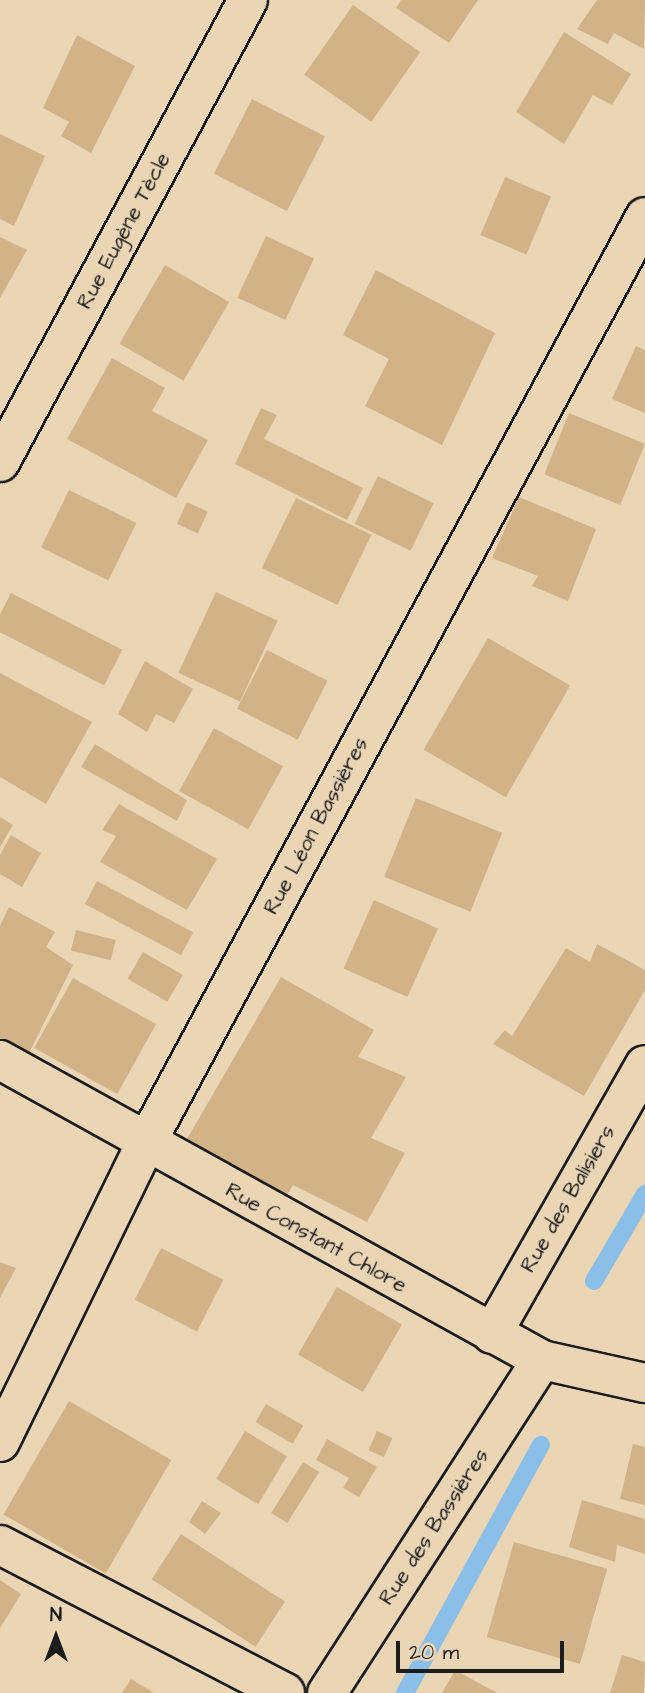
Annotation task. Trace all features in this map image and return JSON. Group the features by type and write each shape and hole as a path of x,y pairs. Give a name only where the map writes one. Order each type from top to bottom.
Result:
{"street":[{"name":"Rue Eugène Tècle","path":"0,462 248,0"},
{"name":"Rue Léon Bassières","path":"0,1442 145,1145 645,216"},
{"name":"Rue Constant Chlore","path":"0,1060 145,1145 542,1360 645,1383"},
{"name":"Rue des Balisiers","path":"492,1334 645,1065"},
{"name":"Rue des Bassières","path":"327,1693 542,1360"},
{"path":"0,1545 285,1693"}],"building":[{"path":"401,0 478,0 449,43 396,8"},
{"path":"597,0 645,0 644,49 614,33 608,44 577,29"},
{"path":"353,5 420,52 371,122 304,75"},
{"path":"564,32 631,74 612,105 593,95 564,144 516,112"},
{"path":"77,35 135,66 91,153 61,136 69,122 43,108"},
{"path":"252,99 325,136 287,211 214,174"},
{"path":"0,134 45,156 14,226 0,219"},
{"path":"505,177 551,197 526,255 480,235"},
{"path":"266,236 314,258 285,320 237,298"},
{"path":"0,237 27,250 0,298"},
{"path":"165,265 229,302 184,381 120,344"},
{"path":"376,270 495,333 442,445 365,406 389,359 343,335"},
{"path":"636,346 645,350 645,413 612,399"},
{"path":"112,358 165,388 152,411 208,440 176,498 67,439"},
{"path":"261,408 277,415 264,439 363,488 347,520 235,464"},
{"path":"569,413 645,444 620,505 544,474"},
{"path":"378,476 434,503 410,551 355,524"},
{"path":"69,490 136,523 108,580 41,548"},
{"path":"519,497 596,529 568,601 532,586 538,576 492,558"},
{"path":"296,498 371,535 337,605 262,568"},
{"path":"187,502 208,512 198,533 177,524"},
{"path":"216,592 278,621 240,701 178,673"},
{"path":"11,593 122,650 104,685 0,632 0,615"},
{"path":"488,638 570,685 506,797 424,750"},
{"path":"267,650 328,681 298,740 237,709"},
{"path":"145,661 193,689 174,723 156,714 147,732 118,714"},
{"path":"0,673 92,722 46,804 0,777"},
{"path":"214,728 283,766 248,829 179,791"},
{"path":"95,744 187,800 177,821 81,767"},
{"path":"416,798 502,833 470,912 384,877"},
{"path":"119,804 217,859 187,910 100,862 116,836 102,830"},
{"path":"0,817 13,825 0,847"},
{"path":"11,835 41,853 22,887 0,874 0,855"},
{"path":"97,881 193,932 181,955 85,904"},
{"path":"374,900 438,928 407,997 343,969"},
{"path":"9,907 55,932 46,947 73,965 29,1053 0,1038 0,926"},
{"path":"76,930 116,940 111,960 71,950"},
{"path":"597,944 645,970 645,990 584,1096 493,1044 505,1030 512,1036 566,948 590,962"},
{"path":"143,952 183,975 167,1002 128,979"},
{"path":"281,977 374,1030 358,1057 406,1077 371,1138 405,1153 367,1222 293,1185 287,1195 187,1139"},
{"path":"73,978 156,1024 117,1094 34,1048"},
{"path":"161,1248 223,1280 197,1331 135,1300"},
{"path":"0,1262 16,1268 0,1298"},
{"path":"337,1287 402,1324 363,1392 298,1355"},
{"path":"69,1401 171,1460 106,1573 4,1514"},
{"path":"266,1404 303,1426 293,1444 255,1422"},
{"path":"245,1431 287,1456 258,1504 216,1479"},
{"path":"377,1431 393,1438 384,1457 368,1450"},
{"path":"327,1439 377,1467 359,1497 343,1488 349,1478 316,1460"},
{"path":"633,1444 645,1447 645,1505 620,1499"},
{"path":"303,1462 319,1472 287,1523 271,1513"},
{"path":"582,1500 645,1519 645,1554 617,1545 615,1562 569,1547"},
{"path":"202,1501 221,1513 205,1534 189,1522"},
{"path":"181,1534 285,1602 256,1647 152,1579"},
{"path":"514,1542 607,1569 580,1664 487,1637"},
{"path":"0,1580 21,1594 0,1628"},
{"path":"622,1655 645,1662 644,1693 610,1693"},
{"path":"455,1670 497,1693 442,1693"},
{"path":"131,1679 154,1693 122,1693"}],"waterway":[{"path":"594,1281 645,1194"},
{"path":"405,1693 541,1445"}]}
